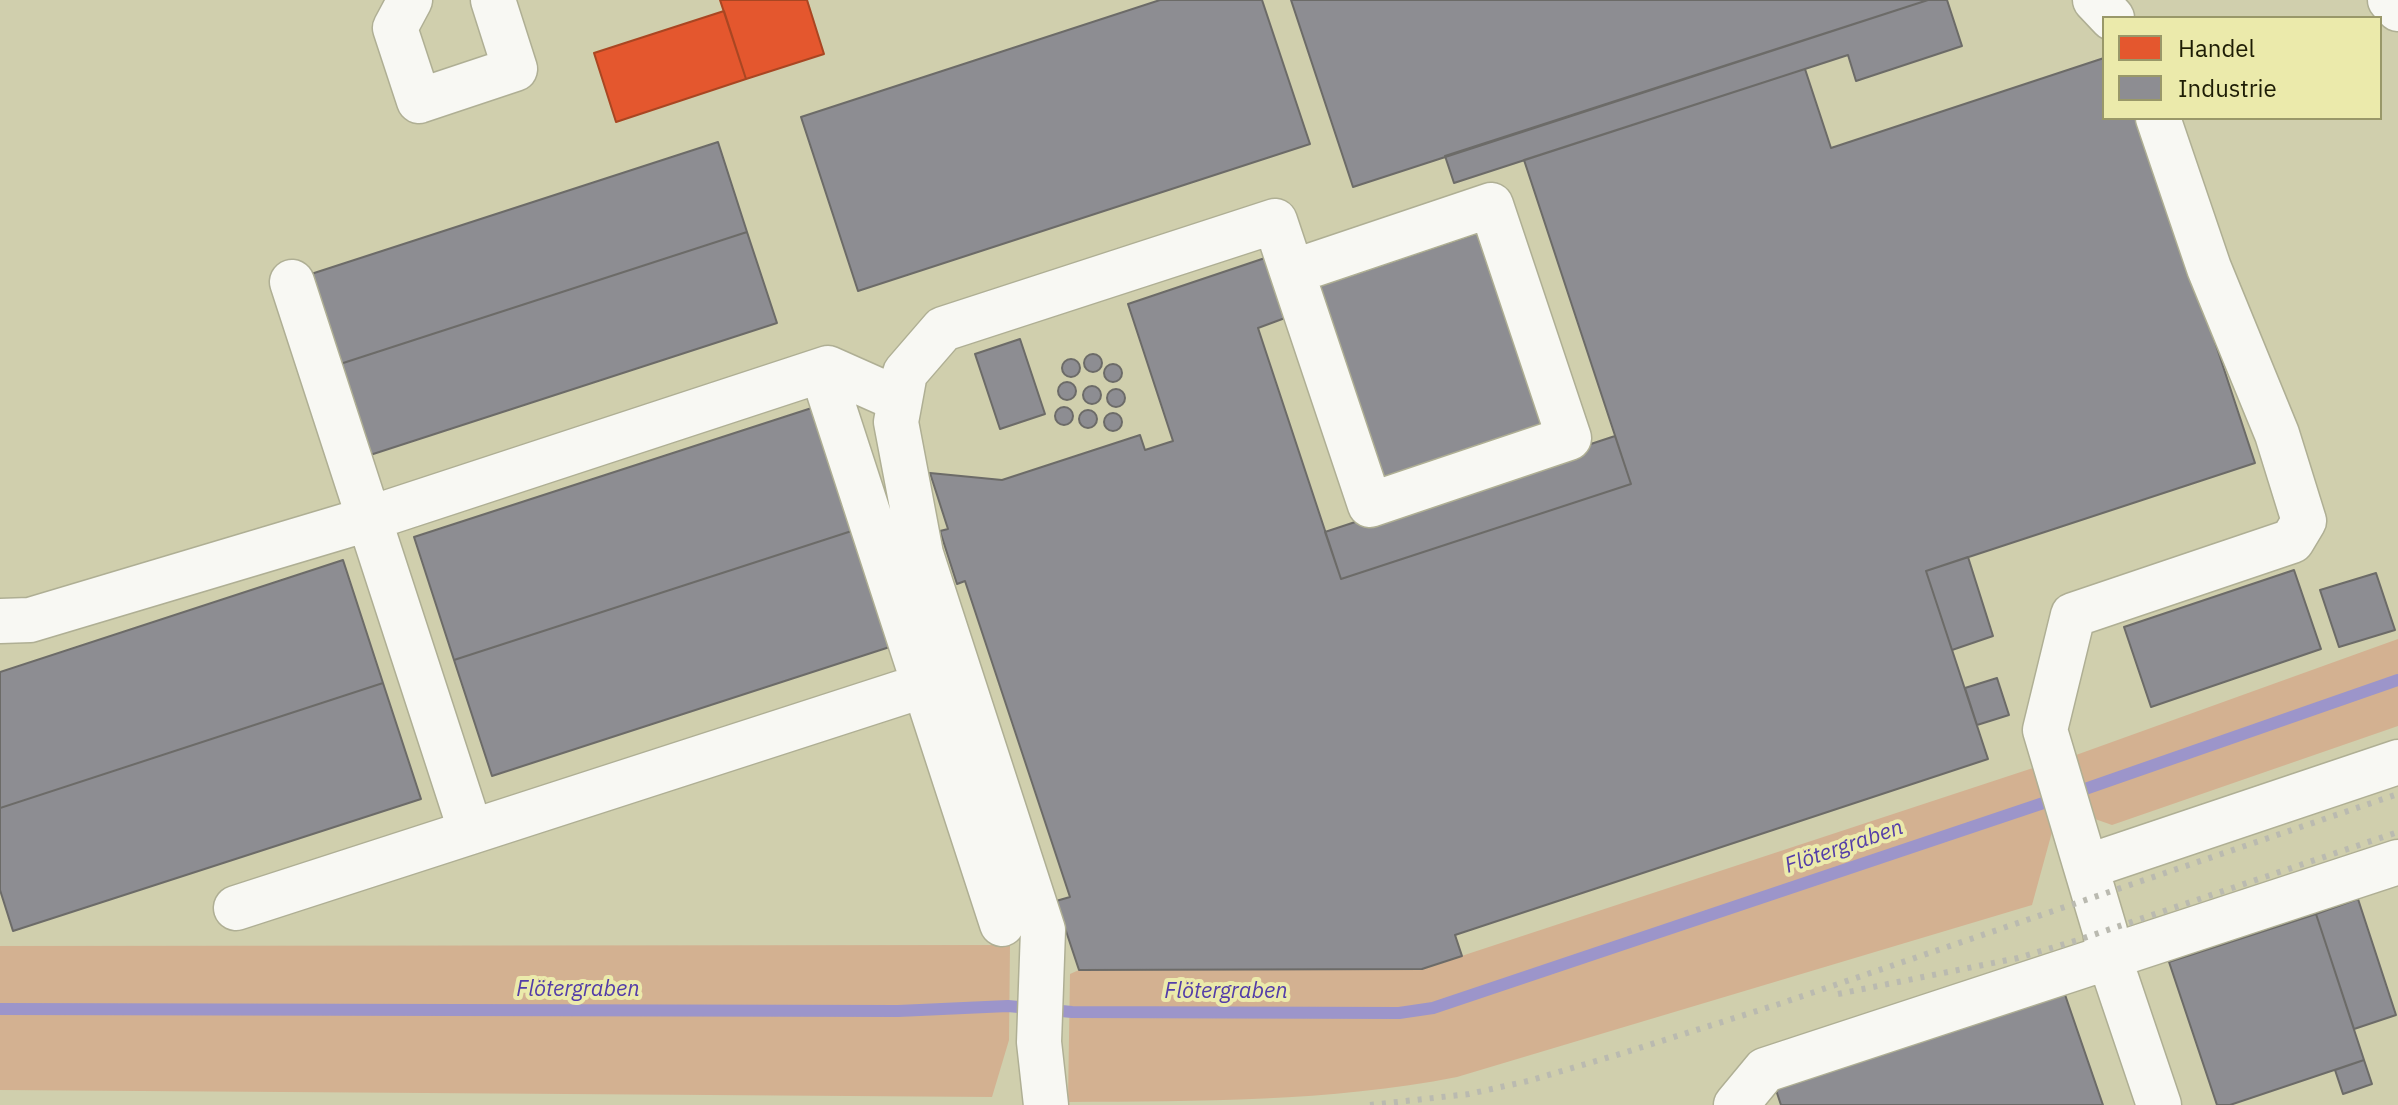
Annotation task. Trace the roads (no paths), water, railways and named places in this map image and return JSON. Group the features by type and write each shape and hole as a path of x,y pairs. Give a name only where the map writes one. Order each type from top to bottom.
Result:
{"street":[{"path":"410,0 395,28 419,101 515,69 493,0"},
{"path":"2095,0 2110,16"},
{"path":"2390,0 2398,9"},
{"path":"2159,120 2209,268 2277,434 2304,521 2292,541 2073,615 2045,730 2105,931 2109,957 2159,1105"},
{"path":"1046,1105 1039,1042 1043,930 921,554 896,422 905,373 943,329 1275,221 1292,272 1370,505 1569,438 1491,205 1292,272"},
{"path":"292,282 471,832"},
{"path":"0,621 30,620 368,519 828,368 900,400"},
{"path":"822,371 1002,924"},
{"path":"236,908 925,685"},
{"path":"2086,867 2398,762"},
{"path":"1736,1105 1765,1070 2398,862"}],"waterway":[{"name":"Flötergraben","path":"0,1009 898,1011 1008,1006 1072,1012 1399,1013 1433,1008 2088,788 2398,680"}],"railway":[{"path":"1370,1105 1469,1094 1528,1081 1620,1054 1779,1004 2398,794"},
{"path":"1838,994 2018,958 2398,832"}]}
